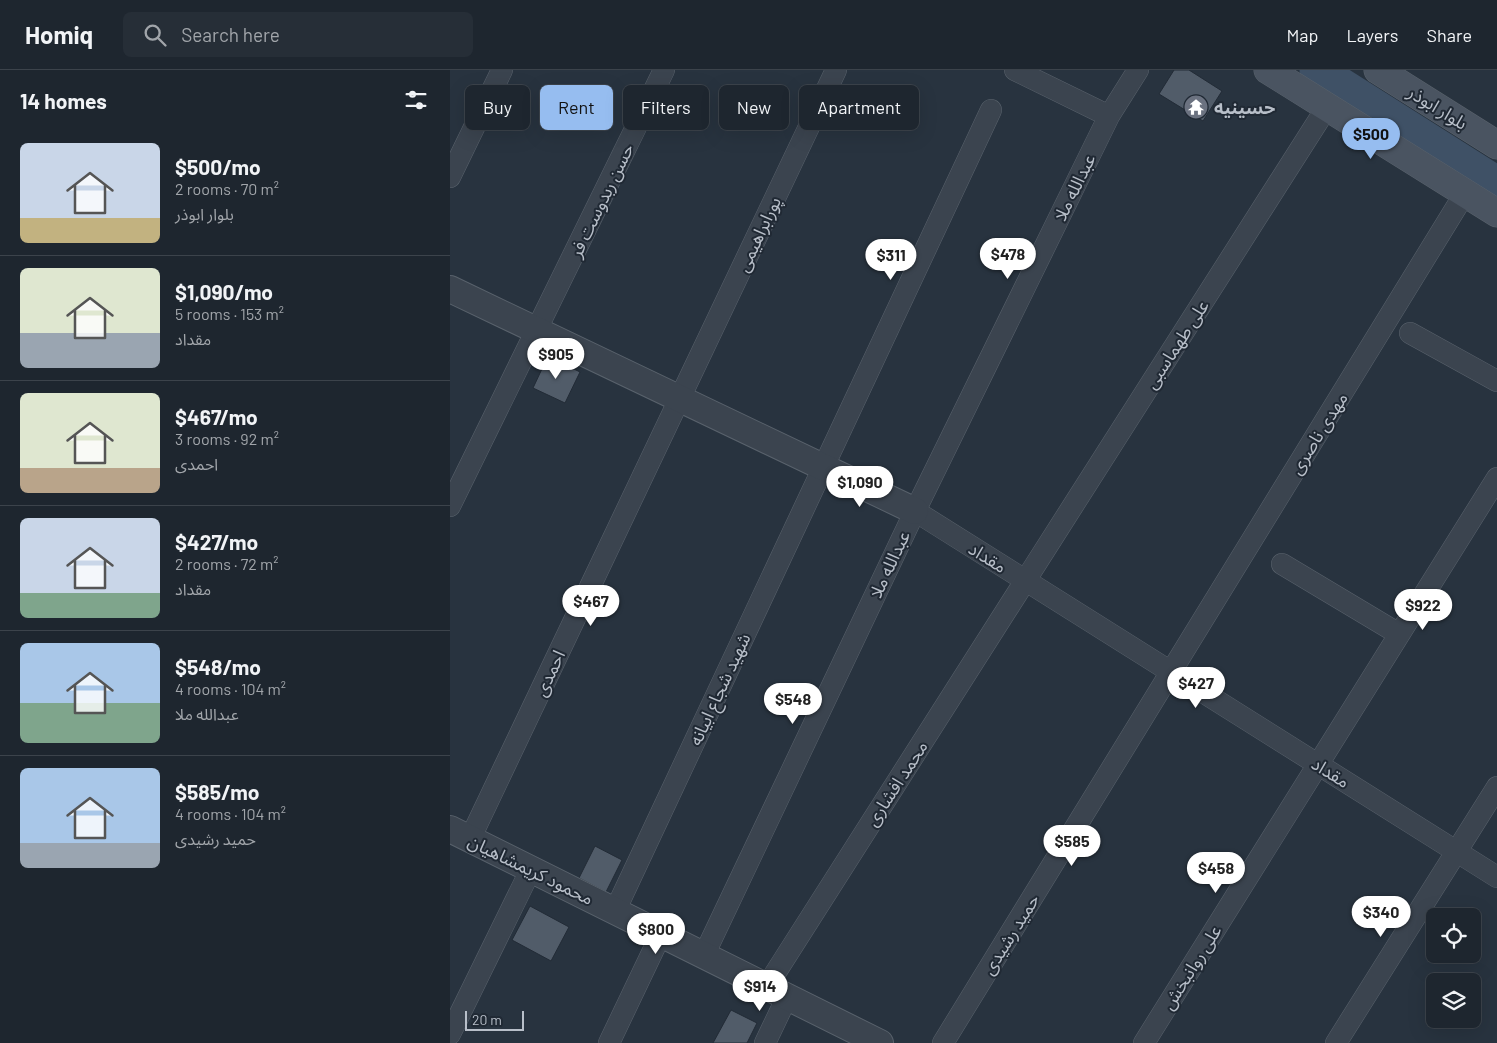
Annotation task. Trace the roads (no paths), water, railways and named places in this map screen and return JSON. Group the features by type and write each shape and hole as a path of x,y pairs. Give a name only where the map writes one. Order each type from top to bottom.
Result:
{"main road":[{"path":"1268,70 1497,214"},
{"name":"بلوار ابوذر","path":"1378,70 1497,145"}],"street":[{"path":"450,178 502,70"},
{"name":"حسن ربدوست فر","path":"450,506 664,70"},
{"name":"پورابراهیمی","path":"680,398 836,70"},
{"path":"1015,70 1110,116"},
{"name":"عبدالله ملا","path":"704,955 915,511 1110,116 1138,70"},
{"name":"علی طهماسبی","path":"1025,580 1327,107"},
{"name":"شهید شجاع ابیانه","path":"615,911 991,110"},
{"name":"مهدی ناصری","path":"1171,672 1465,193"},
{"name":"مقداد","path":"450,289 915,511 1497,877"},
{"path":"1410,333 1497,381"},
{"name":"احمدی","path":"460,834 680,398"},
{"name":"علی روانبخش","path":"1144,1043 1497,478"},
{"path":"1282,564 1399,634"},
{"name":"محمد افشاری","path":"765,1043 777,992 1025,580"},
{"name":"حمید رشیدی","path":"943,1043 1171,672"},
{"path":"1336,1043 1497,787"},
{"name":"محمود کریمشاهیان","path":"460,834 880,1043"},
{"path":"450,1034 531,869"},
{"path":"609,1043 662,934"}],"waterway":[{"path":"1317,70 1497,184"}],"place":[{"name":"حسینیه","path":"1196,107"}]}
